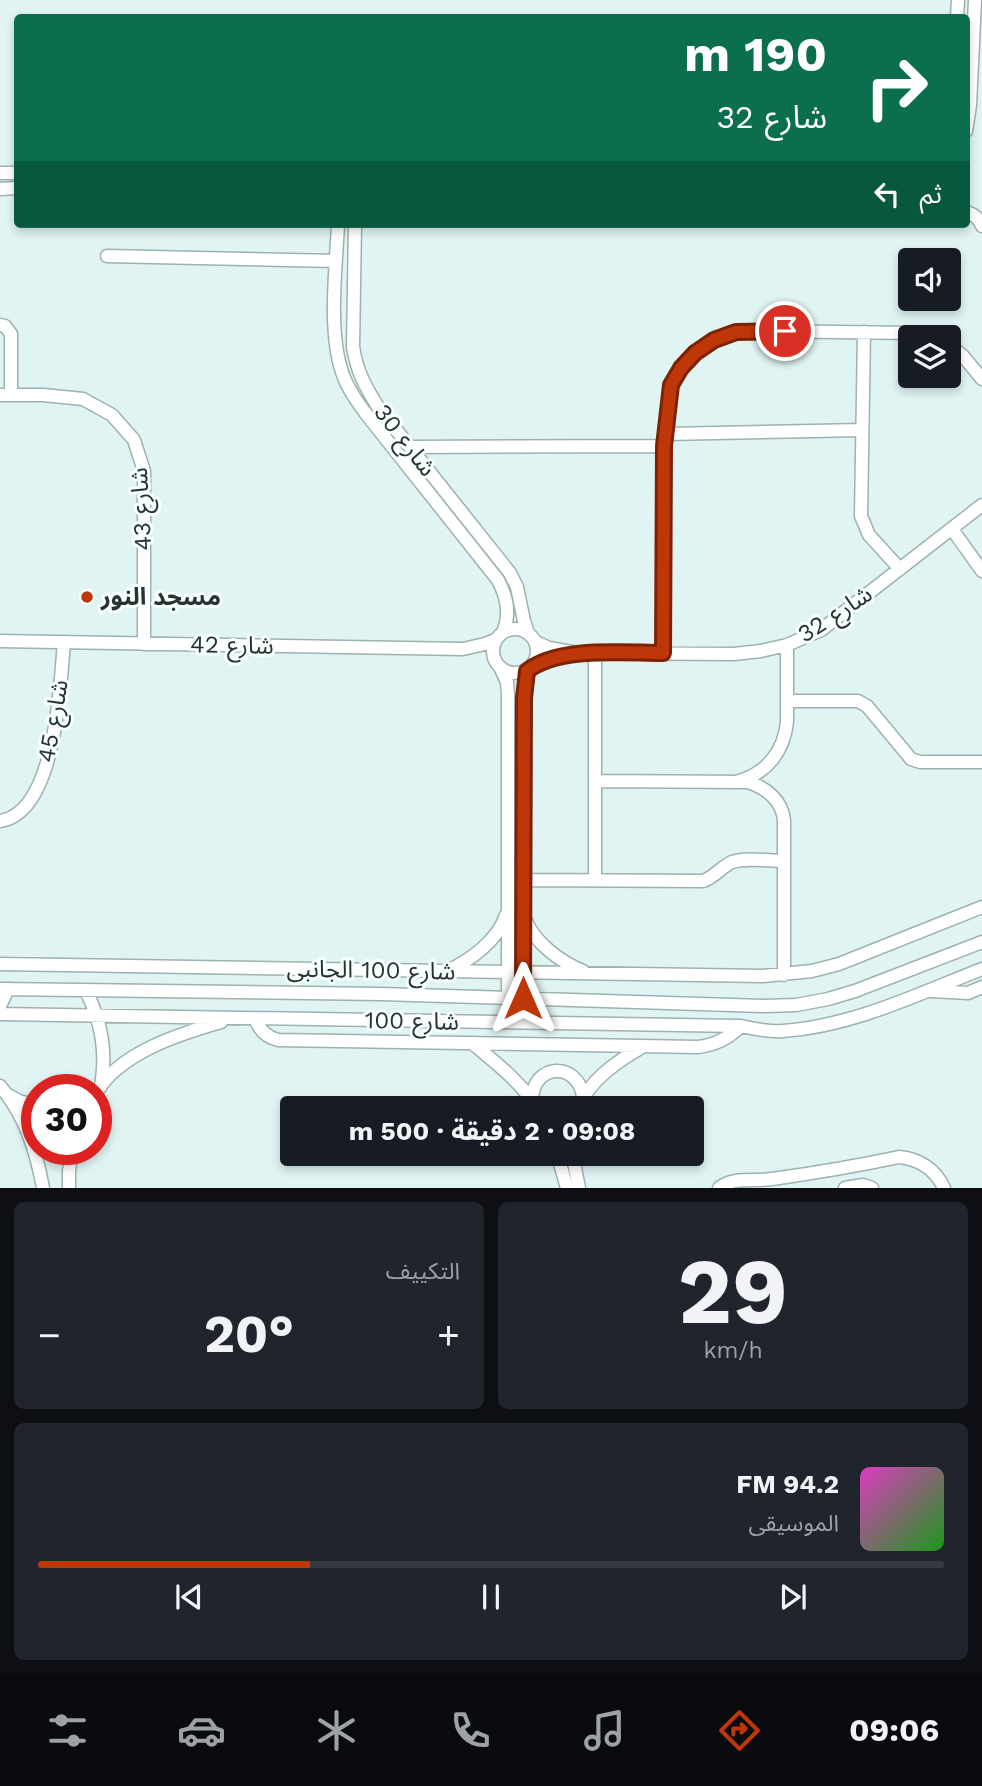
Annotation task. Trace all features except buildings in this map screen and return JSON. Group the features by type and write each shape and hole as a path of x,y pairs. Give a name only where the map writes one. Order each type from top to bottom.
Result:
{"street":[{"path":"970,104 978,15 975,0"},
{"name":"شارع 30","path":"338,228 334,327 342,374 367,415 498,580 507,603 507,621 499,636"},
{"name":"شارع 30","path":"355,228 352,328 356,366 363,384 378,407 510,573 517,586 524,621 532,638"},
{"path":"107,256 336,261"},
{"path":"0,325 11,334 5,395"},
{"path":"663,653 665,440 671,385 681,368 695,353 714,340 736,332 898,333"},
{"path":"864,332 861,506 864,526 900,569"},
{"path":"961,354 982,379"},
{"name":"شارع 43","path":"5,395 83,399 112,415 134,440 144,471 144,644"},
{"path":"410,447 665,440 862,430"},
{"name":"شارع 32","path":"529,669 560,656 577,653 734,654 787,645 821,630 982,505"},
{"path":"952,528 982,571"},
{"path":"508,997 508,696 507,682 492,650 499,636 516,629 532,638 537,657 529,669 524,698 523,998"},
{"name":"شارع 42","path":"0,641 463,649 485,645 499,636"},
{"name":"شارع 32","path":"532,638 549,648 577,653"},
{"name":"شارع 45","path":"0,821 18,814 31,801 40,784 56,728 64,642"},
{"path":"738,781 764,769 782,747 786,735 787,645"},
{"name":"شارع 42","path":"463,649 485,655 498,665"},
{"path":"595,653 596,880"},
{"path":"498,665 515,674 529,669"},
{"path":"787,701 858,701 867,706 911,759 920,762 982,762"},
{"path":"595,781 738,781 758,785 766,790 780,805 784,820 784,975"},
{"path":"524,880 703,881 717,875 725,866 739,861 784,861"},
{"name":"شارع 100 الجانبى","path":"0,964 784,975 839,964 982,907"},
{"path":"445,972 467,960 492,939 500,929 508,908"},
{"path":"524,913 531,931 557,956 580,970 593,974"},
{"name":"شارع 100","path":"4,989 508,997 764,1006 828,999 982,942"},
{"name":"شارع 100","path":"0,1014 741,1026 781,1032 838,1022 886,1008 982,969"},
{"path":"927,991 968,993 982,987"},
{"path":"0,1006 4,989"},
{"path":"86,991 98,1016 104,1046 102,1074"},
{"path":"968,993 981,1001"},
{"path":"764,1006 765,1031"},
{"path":"112,1077 137,1054 185,1033 235,1018"},
{"path":"255,1018 261,1030 278,1040 698,1047 727,1038 741,1026"},
{"path":"472,1043 498,1065 527,1096"},
{"path":"585,1096 603,1074 644,1046"},
{"path":"533,1096 532,1091 540,1077 555,1071 571,1075 578,1081 580,1096"},
{"path":"3,1090 21,1102"},
{"path":"3,1090 19,1112 33,1144 43,1188"},
{"path":"719,1188 726,1182 741,1180 769,1184 899,1157 910,1158 924,1165 939,1177 944,1188"},
{"path":"69,1188 70,1165"},
{"path":"845,1188 867,1186 859,1165"},
{"path":"561,1166 567,1188"},
{"path":"575,1166 579,1188"}],"place":[{"name":"مسجد النور","path":"87,597"}],"route":[{"path":"523,998 524,698 527,671 544,661 577,653 663,653 664,446 671,385 681,368 695,353 714,340 736,332 785,331"}]}
